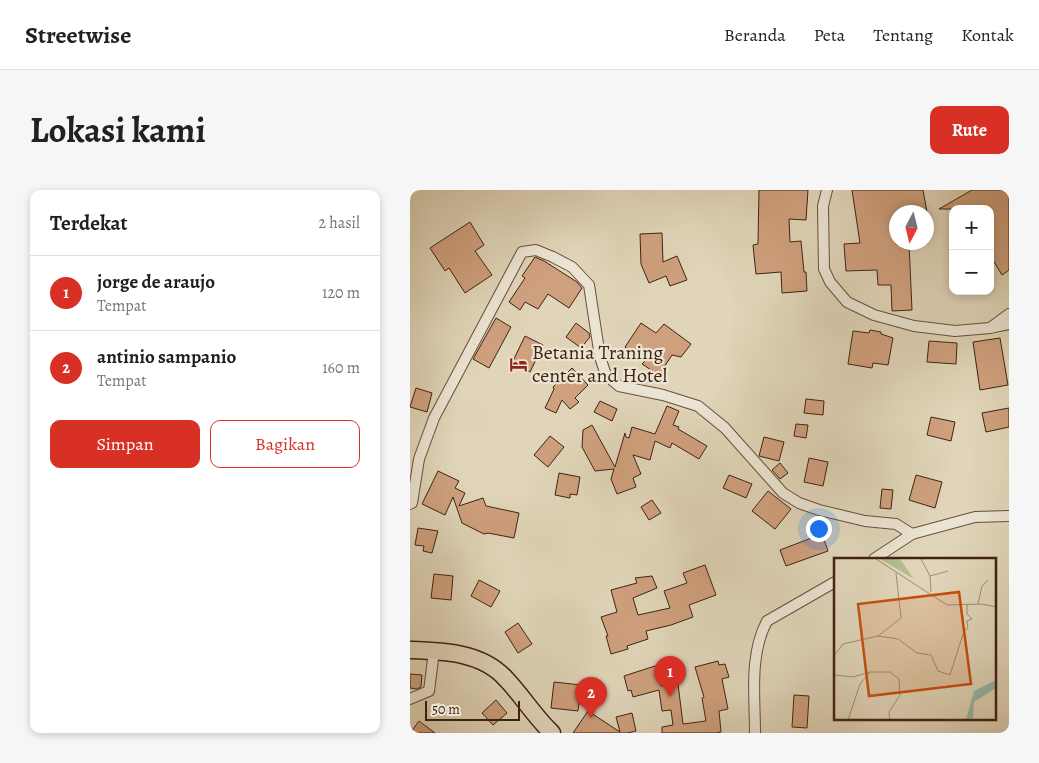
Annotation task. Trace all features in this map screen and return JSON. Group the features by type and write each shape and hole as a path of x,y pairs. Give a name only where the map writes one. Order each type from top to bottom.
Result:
{"main road":[{"path":"410,650 469,656 489,665 506,678 542,724 552,733"}],"street":[{"path":"827,190 823,206 824,269 830,282 847,302 874,316 914,326 955,331 990,328 1009,324"},
{"path":"410,504 412,503 419,459 434,418 522,252 536,250 553,256 572,267 588,285 600,357 606,375 619,386 663,395 698,406 726,428 783,493 799,503 856,518 896,524 912,534"},
{"path":"990,328 1009,314"},
{"path":"876,558 912,534 975,518 1009,516"},
{"path":"755,733 755,653 767,621 834,583"},
{"path":"410,699 429,691 434,651"}],"building":[{"path":"759,190 808,190 806,220 789,219 790,242 801,241 807,291 782,293 781,272 756,274 753,245 758,244"},
{"path":"852,190 923,190 926,205 889,205 889,250 909,250 912,310 892,311 891,285 878,285 877,270 846,271 844,244 860,243"},
{"path":"972,190 1009,190 1009,270 1002,275 994,262 994,205 949,205 949,209 939,209"},
{"path":"470,222 484,245 475,251 492,275 465,293 449,268 445,271 430,248"},
{"path":"662,233 663,262 677,256 687,280 670,286 666,276 649,283 641,264 640,234"},
{"path":"535,257 577,282 582,288 569,308 548,294 538,309 525,302 520,310 509,302 525,278 522,276"},
{"path":"496,318 511,327 489,368 473,359"},
{"path":"576,323 589,333 590,337 581,348 566,337"},
{"path":"641,323 656,333 664,324 691,344 681,357 672,355 659,375 642,364 645,361 625,347"},
{"path":"870,330 881,332 881,334 893,338 888,365 873,363 872,368 848,364 853,331 869,333"},
{"path":"525,336 543,345 530,372 512,363"},
{"path":"1000,338 1008,385 980,390 973,342"},
{"path":"929,341 957,343 956,364 927,362"},
{"path":"572,368 588,385 575,398 579,402 570,409 562,400 556,413 545,408 554,389 553,387"},
{"path":"416,388 432,393 427,412 410,407"},
{"path":"806,399 824,401 823,415 804,413"},
{"path":"600,401 617,409 612,421 594,412"},
{"path":"667,406 679,411 673,425 707,446 699,459 672,443 670,448 655,441 650,460 633,455 641,474 633,478 636,487 617,494 611,479 614,469 595,471 582,447 583,430 592,425 615,467 625,433 626,437 629,438 632,427 655,434"},
{"path":"1009,408 1009,427 986,432 982,413"},
{"path":"931,417 955,422 951,441 927,435"},
{"path":"796,424 808,425 806,438 794,436"},
{"path":"550,436 564,447 548,467 534,455"},
{"path":"764,437 784,442 779,461 759,456"},
{"path":"809,458 828,462 823,486 804,482"},
{"path":"780,463 788,473 780,479 772,470"},
{"path":"438,471 459,481 455,488 465,493 459,506 483,498 486,506 519,513 514,538 488,533 484,534 462,523 453,497 445,515 422,504"},
{"path":"559,473 580,477 577,495 570,494 570,498 555,495"},
{"path":"729,475 752,484 746,498 723,488"},
{"path":"916,475 942,482 935,508 909,500"},
{"path":"882,489 893,490 891,509 880,508"},
{"path":"768,491 791,509 775,529 752,511"},
{"path":"652,500 661,513 649,520 641,507"},
{"path":"418,528 438,531 432,553 423,551 424,546 415,545"},
{"path":"822,534 828,551 786,566 780,550"},
{"path":"705,565 716,595 689,605 693,617 646,631 648,639 627,646 628,649 611,654 606,636 608,636 601,617 617,612 611,590 637,583 635,578 652,576 657,588 633,598 638,615 670,608 664,591 687,583 683,573"},
{"path":"434,574 453,576 451,600 431,598"},
{"path":"479,580 500,591 491,607 471,596"},
{"path":"518,623 532,644 518,653 505,632"},
{"path":"718,661 719,665 725,664 729,677 722,679 728,709 719,711 721,732 716,733 662,733 662,727 673,725 671,710 662,711 659,690 633,697 631,690 628,691 624,676 655,666 661,686 678,684 683,724 706,721 702,698 704,697 695,667"},
{"path":"410,674 422,675 421,687 417,689 410,688"},
{"path":"554,682 581,685 578,711 551,708"},
{"path":"794,695 809,696 807,728 792,727"},
{"path":"496,700 507,713 493,725 482,713"},
{"path":"588,711 620,732 616,717 632,713 636,731 627,733 573,733"},
{"path":"419,721 435,733 410,733"}],"place":[{"name":"Betania Traning center and Hotel","path":"518,364"},
{"name":"jorge de araujo","path":"670,697"},
{"name":"antinio sampanio","path":"591,718"}]}
